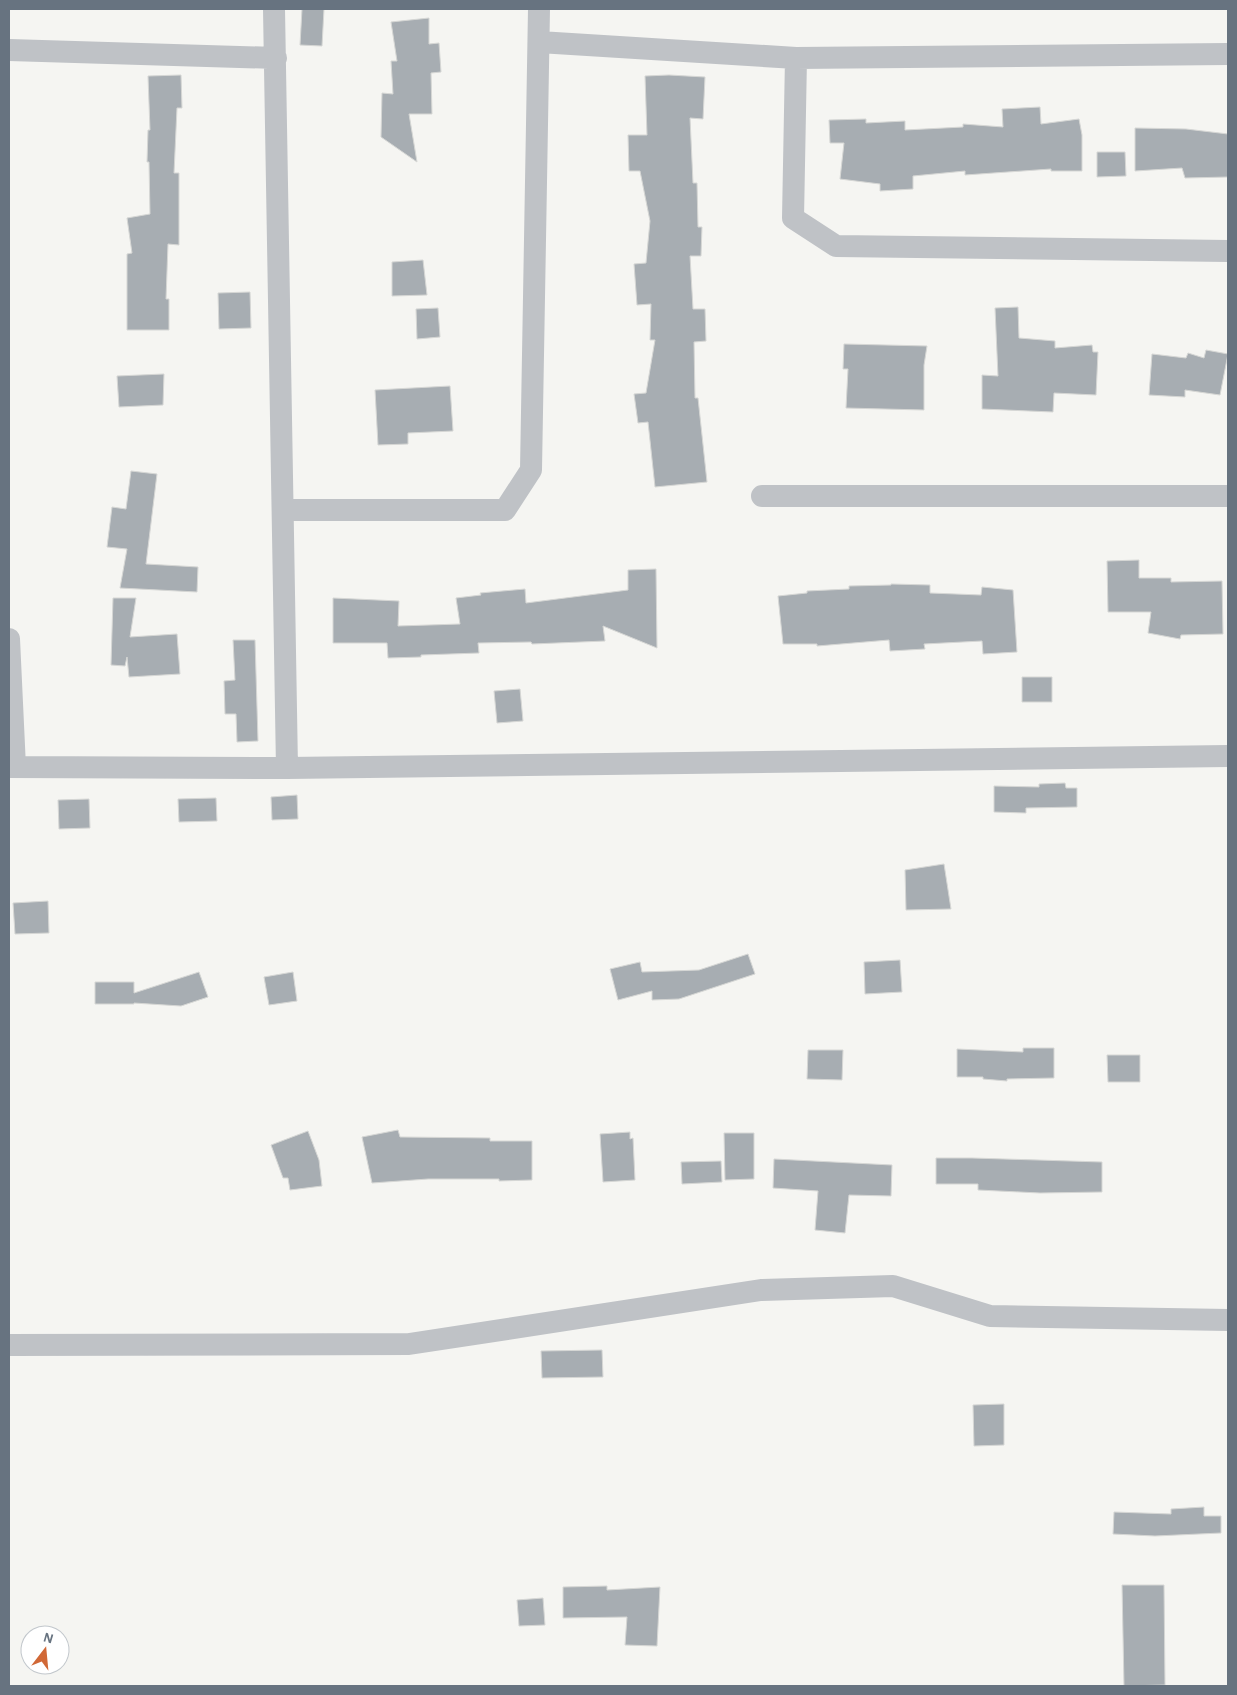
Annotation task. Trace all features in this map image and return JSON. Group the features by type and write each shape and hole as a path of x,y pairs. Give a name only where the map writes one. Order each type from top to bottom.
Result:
{"street":[{"path":"274,9 288,768"},
{"path":"283,510 505,510 531,470 539,9"},
{"path":"539,42 796,58 1228,54"},
{"path":"9,50 276,58"},
{"path":"796,58 793,218 836,246 1228,251"},
{"path":"762,496 1228,496"},
{"path":"9,639 12,767 288,768 1228,756"},
{"path":"9,1345 409,1344 761,1290 893,1286 990,1316 1228,1320"}],"building":[{"path":"302,9 324,9 322,46 300,45"},
{"path":"429,18 429,44 439,43 441,72 431,73 432,114 409,114 417,162 381,137 382,93 393,94 391,61 397,61 391,22"},
{"path":"181,75 182,108 177,108 174,173 179,173 179,245 168,244 166,299 169,299 169,330 127,330 127,254 132,253 127,218 150,214 149,162 147,162 148,130 150,130 148,76"},
{"path":"645,76 705,77 703,119 690,118 693,183 697,183 698,227 702,227 701,256 690,256 693,309 705,309 706,341 694,342 695,398 698,398 707,482 655,487 648,422 638,423 634,394 646,393 655,340 650,340 651,304 637,305 634,264 646,263 650,221 640,171 629,171 628,135 647,135"},
{"path":"1040,107 1041,124 1079,119 1082,135 1082,171 1051,171 1051,169 965,175 965,171 913,176 913,189 880,191 880,184 840,179 844,143 830,143 829,120 866,119 866,123 905,121 905,130 963,127 963,124 1003,127 1002,109"},
{"path":"1135,128 1186,129 1228,134 1228,177 1185,178 1182,168 1135,171"},
{"path":"1097,152 1125,152 1126,176 1097,177"},
{"path":"423,260 427,295 392,296 392,262"},
{"path":"250,292 251,328 219,329 218,293"},
{"path":"1018,307 1019,338 1055,341 1055,348 1092,345 1093,352 1098,352 1096,395 1054,393 1053,412 982,409 982,375 998,376 995,308"},
{"path":"438,308 440,337 417,339 416,309"},
{"path":"844,344 927,346 924,365 924,410 846,408 848,369 843,369"},
{"path":"1206,350 1228,354 1220,395 1185,390 1185,397 1149,395 1152,354 1186,358 1188,353 1204,358"},
{"path":"164,374 163,405 119,407 117,376"},
{"path":"450,386 453,431 408,433 408,444 378,445 375,390"},
{"path":"131,471 157,474 146,564 198,567 197,592 120,588 127,549 107,547 112,507 126,509"},
{"path":"1139,560 1139,578 1171,578 1171,582 1222,581 1223,634 1181,635 1180,639 1148,633 1151,612 1108,612 1107,561"},
{"path":"656,569 657,648 603,626 605,641 532,644 531,642 478,643 479,653 421,655 421,657 388,658 387,643 333,643 333,598 399,601 398,626 460,624 456,598 481,595 480,593 525,589 526,603 628,590 628,570"},
{"path":"930,585 930,593 981,595 982,587 1013,590 1017,652 983,654 982,641 924,644 925,649 890,651 889,640 817,646 817,644 783,644 778,596 807,593 807,591 849,589 849,586"},
{"path":"113,598 136,598 130,637 177,634 180,674 129,677 127,657 125,666 111,665"},
{"path":"233,640 255,640 258,741 237,742 236,714 225,714 224,681 235,680"},
{"path":"1022,677 1052,677 1052,702 1022,702"},
{"path":"520,689 523,721 497,723 494,691"},
{"path":"1065,783 1066,788 1077,788 1077,807 1026,808 1026,813 994,812 994,786 1039,787 1039,784"},
{"path":"297,795 298,819 272,820 271,797"},
{"path":"216,798 217,821 179,822 178,799"},
{"path":"89,799 90,828 59,829 58,800"},
{"path":"944,864 951,909 906,910 905,870"},
{"path":"48,901 49,933 15,934 13,903"},
{"path":"748,954 755,974 679,999 652,1000 652,991 618,1000 610,969 640,962 642,972 699,970"},
{"path":"900,960 902,992 865,994 864,962"},
{"path":"199,972 208,997 181,1006 134,1003 95,1004 95,982 134,982 134,993"},
{"path":"293,972 297,1001 269,1005 264,977"},
{"path":"1023,1048 1054,1048 1054,1078 1007,1079 1007,1081 983,1079 983,1077 957,1077 957,1049 1023,1052"},
{"path":"808,1050 843,1050 842,1080 807,1079"},
{"path":"1107,1055 1140,1055 1140,1082 1108,1082"},
{"path":"398,1130 400,1137 490,1138 490,1141 532,1141 532,1180 428,1179 372,1183 362,1137"},
{"path":"308,1131 319,1160 322,1186 290,1190 288,1178 283,1178 271,1145"},
{"path":"630,1132 630,1139 633,1138 635,1180 603,1182 600,1134"},
{"path":"724,1133 754,1133 754,1179 725,1180"},
{"path":"936,1158 1102,1162 1102,1192 1040,1193 978,1190 978,1184 936,1184"},
{"path":"774,1159 892,1165 891,1196 849,1195 845,1233 815,1230 818,1191 773,1188"},
{"path":"721,1161 722,1182 682,1184 681,1162"},
{"path":"602,1350 603,1377 542,1378 541,1351"},
{"path":"1004,1404 1004,1445 974,1446 973,1405"},
{"path":"1204,1507 1204,1516 1221,1516 1221,1533 1155,1536 1113,1534 1114,1512 1171,1514 1171,1509"},
{"path":"1122,1585 1164,1585 1165,1685 1124,1686"},
{"path":"607,1586 607,1590 660,1587 657,1646 625,1645 627,1617 563,1618 563,1587"},
{"path":"543,1598 545,1625 519,1626 517,1600"}]}
